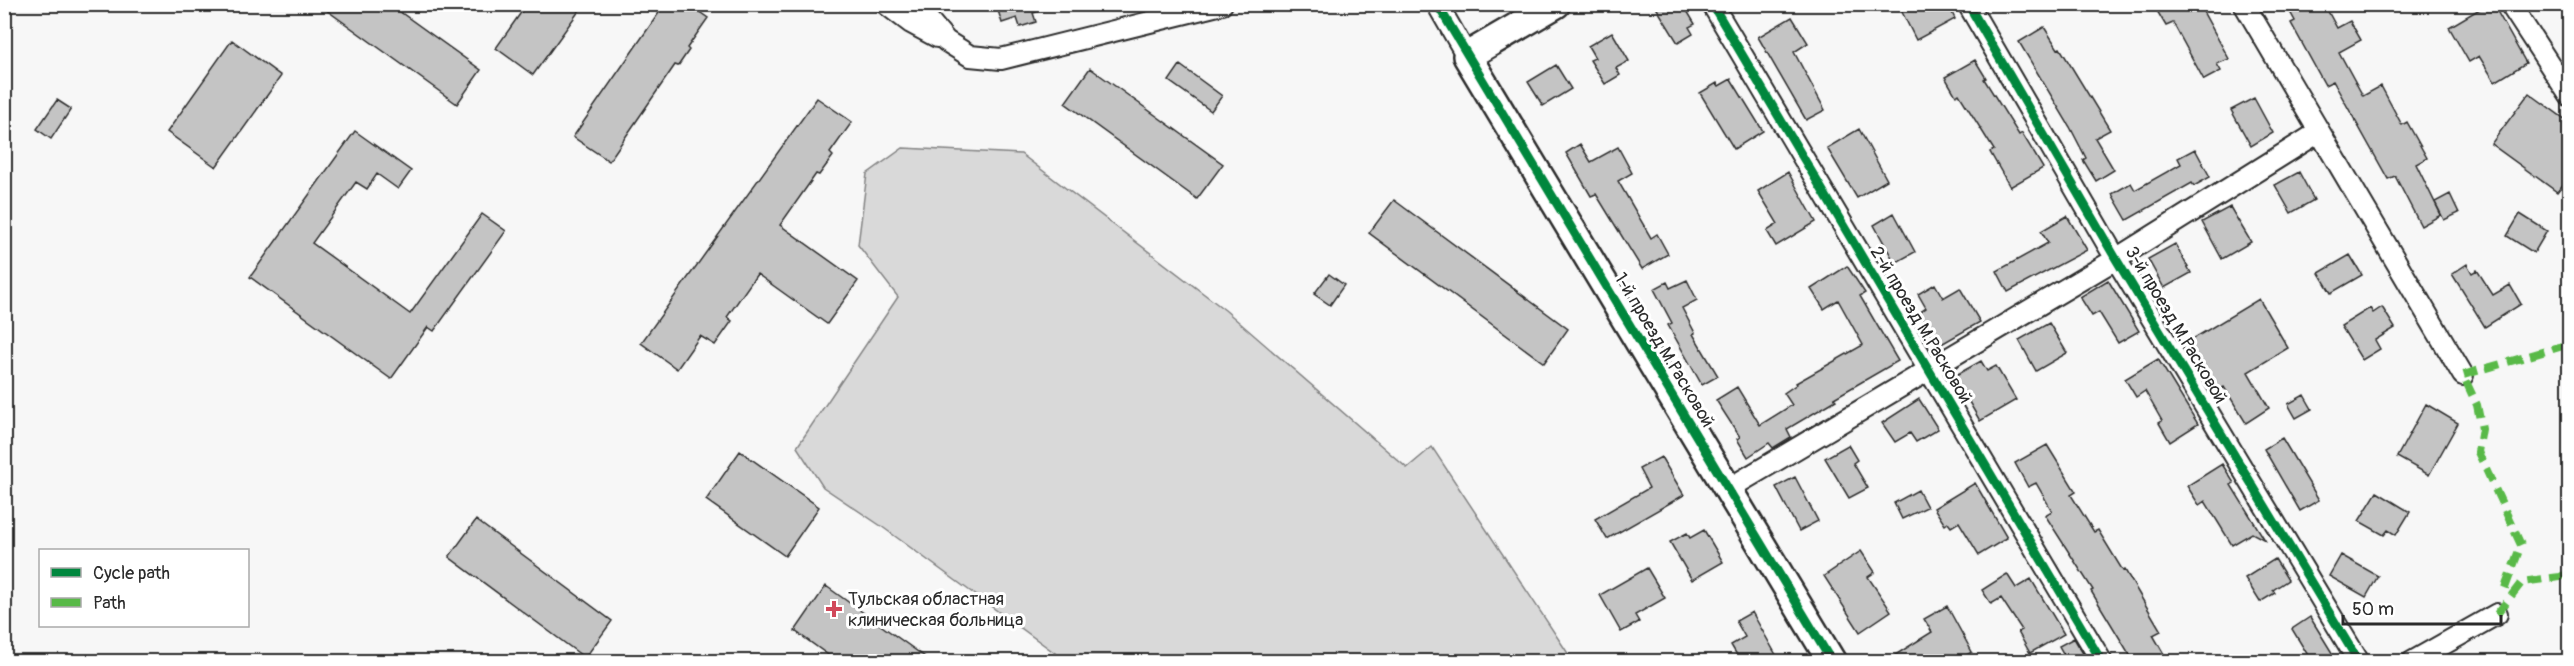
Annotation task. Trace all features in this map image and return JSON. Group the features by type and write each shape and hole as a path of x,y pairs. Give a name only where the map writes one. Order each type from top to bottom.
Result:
{"street":[{"path":"886,4 911,23 970,56 1001,59 1222,4"},
{"path":"915,4 945,41"},
{"path":"1437,4 1467,56 1556,4"},
{"name":"2-й проезд М.Расковой","path":"1712,4 2102,662"},
{"name":"3-й проезд М.Расковой","path":"1968,4 2116,259 2359,662"},
{"path":"2244,4 2463,375"},
{"path":"2510,4 2570,96"},
{"name":"1-й проезд М.Расковой","path":"1467,56 1832,662"},
{"path":"1728,489 2116,259 2319,132"},
{"path":"2412,662 2497,614"}],"shaded area":[{"path":"903,148 1021,154 1225,310 1407,468 1432,447 1573,661 1066,661 881,526 823,487 797,447 898,297 858,245 867,174"}],"building":[{"path":"318,4 389,4 481,70 457,104"},
{"path":"527,4 584,4 533,75 496,48"},
{"path":"665,4 688,4 708,18 687,48 689,50 678,66 675,65 609,161 573,137"},
{"path":"996,4 1048,4 1049,8 1033,13 1036,22 1020,27 1017,18 1002,23"},
{"path":"1654,4 1683,4 1695,24 1689,27 1693,34 1678,43"},
{"path":"1912,4 1948,4 1955,19 1916,40 1901,10"},
{"path":"2153,4 2204,4 2200,6 2229,59 2217,64 2221,71 2204,80 2173,23 2166,26"},
{"path":"2299,4 2324,4 2337,28 2350,21 2361,40 2339,52 2363,96 2381,86 2402,125 2407,122 2427,158 2416,164 2441,215 2421,226 2395,176 2388,179 2333,81 2325,85 2291,23 2295,21 2289,10"},
{"path":"2488,4 2493,4 2526,63 2495,82 2479,56 2469,62 2449,27"},
{"path":"1792,17 1808,43 1794,52 1825,110 1806,120 1758,37"},
{"path":"2044,27 2058,49 2060,48 2110,130 2095,138 2114,170 2096,181 2083,160 2086,158 2070,127 2019,42"},
{"path":"1612,32 1629,61 1616,68 1620,75 1605,84 1590,60 1595,58 1588,46"},
{"path":"232,40 281,76 216,167 167,132"},
{"path":"1975,60 1986,78 1984,79 2019,135 2022,133 2043,168 2010,187 1990,152 1994,150 1959,94 1956,96 1945,77"},
{"path":"1180,65 1222,96 1211,111 1169,81"},
{"path":"1556,65 1571,89 1543,106 1528,82"},
{"path":"1090,68 1223,164 1197,199 1065,103"},
{"path":"1731,79 1763,131 1734,149 1700,93 1717,83 1719,86"},
{"path":"2529,93 2570,123 2570,176 2557,192 2491,144"},
{"path":"817,98 852,122 830,153 833,156 819,175 816,174 780,225 858,281 827,324 757,274 727,317 732,321 715,345 700,336 677,369 641,343"},
{"path":"2254,98 2273,133 2251,146 2231,110"},
{"path":"57,100 71,109 51,139 37,129"},
{"path":"1859,129 1887,180 1857,198 1827,148"},
{"path":"355,131 411,171 398,189 377,174 367,189 356,182 312,243 410,314 482,214 506,231 434,331 428,327 391,379 250,277"},
{"path":"1580,144 1591,162 1618,147 1632,173 1618,181 1651,238 1657,234 1668,254 1642,269 1596,194 1591,196 1566,153"},
{"path":"2195,149 2210,177 2194,186 2192,183 2127,220 2112,194 2131,183 2135,190 2181,164 2178,158"},
{"path":"1788,172 1816,222 1776,246 1767,231 1778,224 1758,191"},
{"path":"2299,172 2314,200 2291,213 2275,185"},
{"path":"2450,194 2459,213 2444,220 2435,202"},
{"path":"1394,200 1568,329 1544,363 1369,233"},
{"path":"2230,207 2251,242 2222,259 2202,222"},
{"path":"1894,213 1915,252 1895,263 1874,225"},
{"path":"2520,214 2547,231 2534,253 2507,236"},
{"path":"2067,216 2087,250 2008,292 1997,271 2048,243 2041,231"},
{"path":"2175,244 2191,273 2164,288 2148,259"},
{"path":"2350,255 2362,275 2331,293 2319,273"},
{"path":"2467,264 2472,273 2477,270 2493,295 2510,285 2521,304 2485,327 2452,274"},
{"path":"1847,266 1865,293 1860,296 1898,361 1834,398 1836,400 1787,429 1791,437 1773,448 1769,443 1748,457 1737,439 1740,437 1716,400 1737,387 1760,425 1792,405 1784,393 1796,383 1863,345 1838,300 1824,309 1811,289"},
{"path":"1329,274 1344,285 1330,305 1314,294"},
{"path":"1687,280 1697,300 1682,308 1695,333 1693,334 1718,376 1702,385 1668,325 1672,323 1654,289 1667,282 1670,288"},
{"path":"2108,280 2139,331 2118,343 2099,312 2092,316 2080,297"},
{"path":"1935,284 1943,298 1960,288 1980,322 1938,346 1919,313 1926,308 1918,294"},
{"path":"2259,299 2288,348 2248,372 2269,408 2246,423 2224,387 2215,392 2186,343"},
{"path":"2382,307 2395,328 2375,340 2380,349 2362,360 2341,326 2370,308 2373,313"},
{"path":"2049,323 2067,353 2036,371 2019,340"},
{"path":"2158,359 2198,424 2170,442 2159,423 2162,421 2145,391 2136,397 2125,379"},
{"path":"1981,361 1987,371 1996,366 2016,400 1980,421 1954,376"},
{"path":"2304,395 2312,409 2296,418 2288,404"},
{"path":"1919,399 1938,429 1916,442 1910,433 1895,442 1882,423"},
{"path":"2426,404 2458,423 2429,475 2397,457"},
{"path":"2282,438 2319,500 2300,511 2264,449"},
{"path":"1848,445 1857,460 1853,463 1868,488 1849,498 1825,458"},
{"path":"2047,445 2076,492 2071,495 2094,532 2098,530 2123,571 2125,570 2161,631 2153,635 2164,654 2152,662 2134,662 2091,591 2093,590 2045,515 2052,511 2036,483 2028,487 2015,463"},
{"path":"740,451 819,507 785,556 706,500"},
{"path":"1661,457 1684,495 1607,539 1595,519 1649,488 1639,469"},
{"path":"2222,464 2234,483 2231,485 2265,540 2252,533 2232,545 2205,501 2199,505 2187,486"},
{"path":"1795,477 1818,521 1799,531 1776,487"},
{"path":"1975,483 2007,538 1979,555 1959,522 1951,527 1948,523 1945,525 1934,508"},
{"path":"1918,490 1927,507 1902,519 1894,503"},
{"path":"2377,492 2410,512 2396,535 2388,530 2384,535 2359,521"},
{"path":"476,520 612,621 585,658 449,557"},
{"path":"1704,530 1723,562 1692,580 1670,542 1687,533 1690,538"},
{"path":"1861,551 1875,572 1868,577 1891,611 1860,632 1824,576"},
{"path":"2341,555 2378,576 2366,597 2329,576"},
{"path":"2275,559 2288,580 2273,590 2275,593 2260,602 2245,578"},
{"path":"1647,568 1665,598 1635,615 1639,622 1621,632 1600,595"},
{"path":"2007,574 2016,588 2031,579 2064,634 2030,653 2018,632 2022,630 2001,598 1991,604 1982,590"},
{"name":"Тульская областная клиническая больница","path":"826,586 932,662 838,662 795,631"},
{"path":"1947,606 1972,652 1954,662 1884,662 1932,632 1924,619"},
{"path":"1752,612 1780,662 1741,662 1731,645 1745,637 1736,621"},
{"path":"2310,617 2334,656 2324,662 2312,662 2292,629"},
{"path":"2074,638 2088,662 2068,662 2059,646"}],"marked path":[{"path":"2505,588 2521,545 2478,452 2482,429 2477,405 2463,375 2570,344"},
{"path":"2497,614 2522,582 2560,577 2570,572"}],"cycle path":[{"path":"1437,4 1832,662"},
{"path":"1712,4 2102,662"},
{"path":"1968,4 2116,259 2359,662"}],"place":[{"name":"Тульская областная клиническая больница","path":"834,609"}]}
